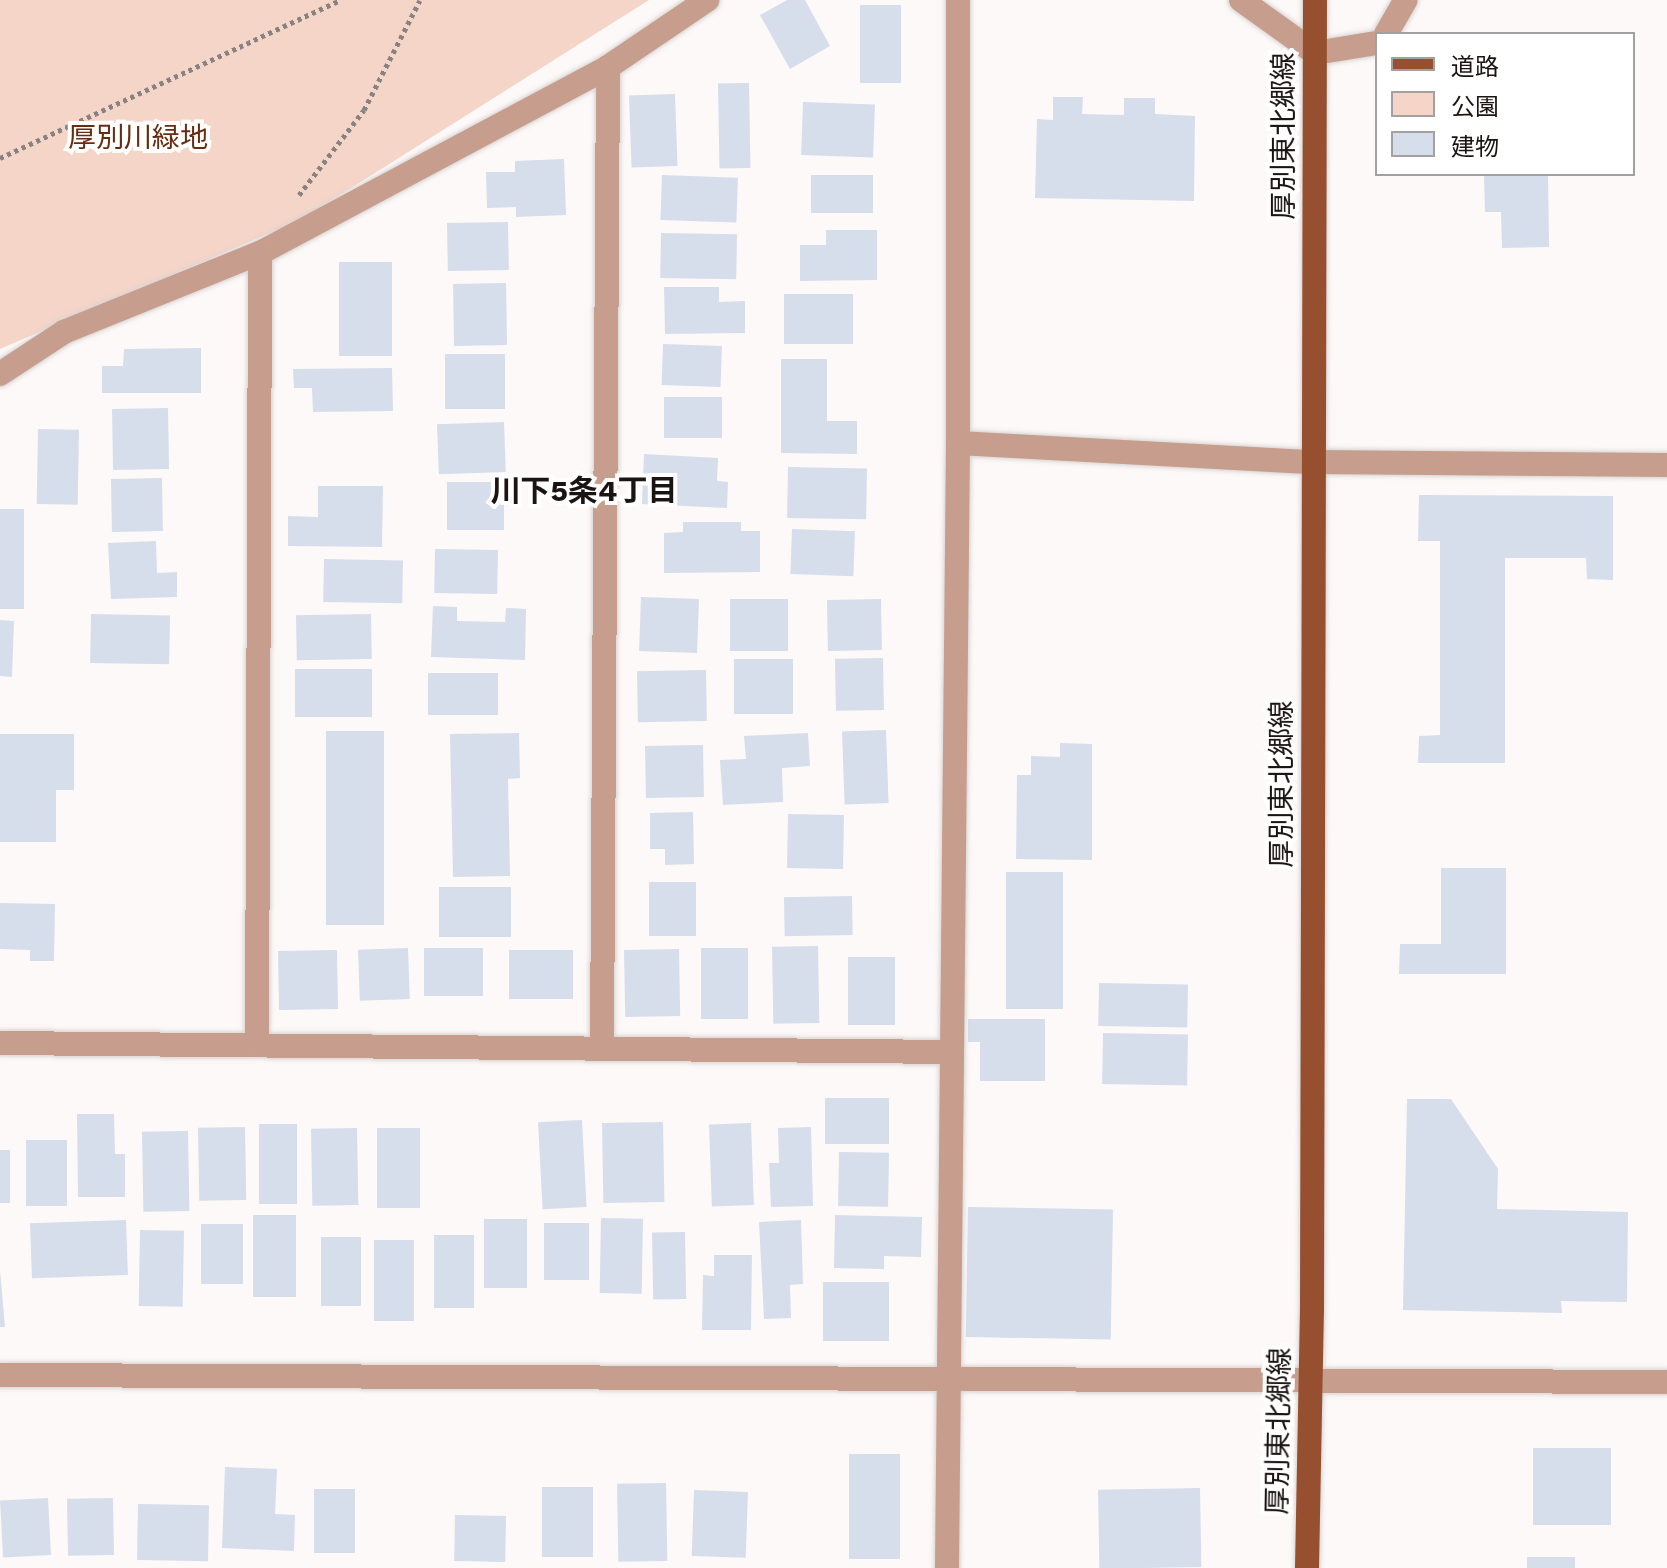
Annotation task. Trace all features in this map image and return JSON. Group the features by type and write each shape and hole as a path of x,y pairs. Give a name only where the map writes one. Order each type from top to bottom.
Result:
{"main road":[{"name":"厚別東北郷線","path":"1307,1568 1308,1380 1312,1308 1315,0"}],"street":[{"path":"0,374 64,332 270,247 608,67 707,0"},
{"path":"947,1568 958,443 958,0"},
{"path":"1241,0 1315,53 1375,43"},
{"path":"1387,32 1406,0"},
{"path":"602,1046 608,67"},
{"path":"257,1044 270,247"},
{"path":"958,443 1312,462 1667,465"},
{"path":"0,1043 602,1046 951,1052"},
{"path":"0,1375 1667,1382"}],"path":[{"path":"0,158 340,0"},
{"path":"270,247 303,186 364,110 420,0"}],"green space":[{"name":"厚別川緑地","path":"0,0 649,0 302,219 0,349"}],"building":[{"path":"787,0 805,0 830,46 790,69 760,15"},
{"path":"860,5 901,5 901,83 860,83"},
{"path":"749,83 750,168 719,169 718,84"},
{"path":"675,94 678,166 632,168 629,96"},
{"path":"1053,97 1083,97 1082,114 1124,115 1124,98 1155,98 1155,114 1195,116 1194,201 1035,198 1037,119 1053,120"},
{"path":"803,102 875,105 873,157 801,155"},
{"path":"564,159 566,215 516,217 516,207 487,208 486,172 515,172 515,161"},
{"path":"662,175 738,178 736,223 660,220"},
{"path":"811,175 873,175 873,213 811,213"},
{"path":"1484,176 1548,176 1549,247 1502,248 1501,212 1485,212"},
{"path":"508,222 509,270 448,271 447,223"},
{"path":"826,230 877,230 877,280 800,281 800,245 826,245"},
{"path":"661,233 737,234 736,279 660,278"},
{"path":"339,262 392,262 392,356 339,356"},
{"path":"506,283 507,345 454,346 453,284"},
{"path":"664,287 719,287 719,302 745,301 745,333 665,334"},
{"path":"784,294 853,294 853,344 784,344"},
{"path":"663,344 722,346 721,387 662,385"},
{"path":"201,348 201,393 102,393 102,366 123,366 124,349"},
{"path":"445,354 505,354 505,409 445,409"},
{"path":"781,359 827,359 827,421 857,421 857,454 781,453"},
{"path":"392,368 393,411 313,412 312,388 294,388 293,369"},
{"path":"664,397 722,397 722,438 664,438"},
{"path":"168,408 169,469 113,470 112,409"},
{"path":"504,422 506,472 439,474 437,424"},
{"path":"38,429 79,430 78,505 37,504"},
{"path":"644,454 718,458 717,481 728,482 727,508 642,504"},
{"path":"788,467 867,468 866,519 787,518"},
{"path":"162,478 163,531 112,532 111,479"},
{"path":"447,482 504,482 504,530 447,530"},
{"path":"318,486 383,486 382,547 288,546 288,516 318,517"},
{"path":"1419,495 1613,496 1613,580 1587,579 1586,558 1505,558 1505,763 1418,763 1419,736 1440,735 1440,541 1418,541"},
{"path":"0,509 24,509 24,609 0,609"},
{"path":"683,522 741,522 741,531 760,531 760,572 664,573 664,533 683,532"},
{"path":"792,529 855,531 853,576 790,574"},
{"path":"156,541 157,573 177,572 177,597 111,599 108,543"},
{"path":"435,549 498,550 497,594 434,593"},
{"path":"324,559 403,560 402,603 323,602"},
{"path":"641,597 699,599 697,653 639,651"},
{"path":"730,599 788,599 788,651 730,651"},
{"path":"881,599 882,650 828,651 827,600"},
{"path":"433,606 457,607 457,621 505,622 506,608 526,609 525,660 431,657"},
{"path":"91,614 170,615 169,664 90,663"},
{"path":"371,614 372,659 297,660 296,615"},
{"path":"0,620 14,621 12,677 0,676"},
{"path":"883,658 884,710 836,711 835,659"},
{"path":"734,659 793,659 793,714 734,714"},
{"path":"295,669 372,669 372,717 295,717"},
{"path":"706,670 707,721 638,722 637,671"},
{"path":"428,673 498,673 498,715 428,715"},
{"path":"886,730 889,803 845,804 842,732"},
{"path":"326,731 384,731 384,925 326,925"},
{"path":"519,733 520,778 508,779 510,876 453,877 450,734"},
{"path":"808,733 810,766 782,768 783,802 723,805 720,760 746,759 744,736"},
{"path":"0,734 74,734 74,790 56,790 56,842 0,842"},
{"path":"1060,743 1092,744 1092,860 1016,859 1017,775 1031,775 1031,756 1060,757"},
{"path":"703,745 704,797 646,798 645,746"},
{"path":"693,812 694,864 665,865 665,849 650,849 650,813"},
{"path":"788,814 844,815 843,869 787,868"},
{"path":"1441,868 1506,868 1506,974 1399,974 1400,944 1441,944"},
{"path":"1006,872 1063,872 1063,1009 1006,1009"},
{"path":"649,882 696,882 696,936 649,936"},
{"path":"439,887 511,887 511,937 439,937"},
{"path":"852,896 853,935 785,936 784,897"},
{"path":"0,903 55,904 54,961 30,961 30,950 0,949"},
{"path":"818,946 819,1023 773,1024 772,947"},
{"path":"408,948 410,999 360,1001 358,950"},
{"path":"424,948 483,948 483,996 424,996"},
{"path":"701,948 748,948 748,1019 701,1019"},
{"path":"679,949 680,1016 625,1017 624,950"},
{"path":"337,950 338,1009 279,1010 278,951"},
{"path":"509,950 573,950 573,999 509,999"},
{"path":"848,957 895,957 895,1025 848,1025"},
{"path":"1099,983 1188,985 1187,1028 1098,1026"},
{"path":"968,1019 1045,1019 1045,1081 980,1081 980,1042 968,1042"},
{"path":"1103,1033 1188,1034 1187,1085 1102,1084"},
{"path":"825,1098 889,1098 889,1144 825,1144"},
{"path":"1407,1099 1451,1099 1498,1169 1497,1209 1628,1212 1627,1302 1561,1301 1562,1313 1403,1310"},
{"path":"77,1114 114,1114 115,1154 125,1154 125,1197 78,1197"},
{"path":"582,1120 587,1207 543,1209 538,1122"},
{"path":"663,1122 664,1202 603,1203 602,1123"},
{"path":"751,1123 754,1205 712,1206 709,1124"},
{"path":"259,1124 297,1124 297,1204 259,1204"},
{"path":"245,1127 246,1200 199,1201 198,1128"},
{"path":"811,1127 813,1206 771,1207 769,1163 779,1163 778,1128"},
{"path":"357,1128 358,1205 312,1206 311,1129"},
{"path":"377,1128 420,1128 420,1208 377,1208"},
{"path":"188,1131 189,1211 143,1212 142,1132"},
{"path":"26,1140 67,1140 67,1206 26,1206"},
{"path":"0,1150 10,1150 10,1203 0,1203"},
{"path":"839,1152 889,1153 888,1207 838,1206"},
{"path":"968,1207 1113,1210 1111,1340 966,1337"},
{"path":"253,1215 296,1215 296,1297 253,1297"},
{"path":"835,1215 922,1217 921,1257 884,1256 884,1269 834,1268"},
{"path":"601,1218 643,1219 642,1294 600,1293"},
{"path":"484,1219 527,1219 527,1288 484,1288"},
{"path":"126,1220 128,1275 32,1278 30,1223"},
{"path":"801,1220 803,1284 790,1285 791,1318 764,1319 759,1222"},
{"path":"544,1223 589,1223 589,1280 544,1280"},
{"path":"201,1224 243,1224 243,1284 201,1284"},
{"path":"140,1230 184,1231 183,1307 139,1306"},
{"path":"685,1232 686,1299 653,1300 652,1233"},
{"path":"434,1235 474,1235 474,1308 434,1308"},
{"path":"321,1237 361,1237 361,1306 321,1306"},
{"path":"374,1240 414,1240 414,1321 374,1321"},
{"path":"714,1255 752,1255 751,1330 702,1330 703,1275 714,1276"},
{"path":"0,1270 5,1327 0,1327"},
{"path":"823,1282 889,1282 889,1341 823,1341"},
{"path":"1533,1448 1611,1448 1611,1525 1533,1525"},
{"path":"849,1454 900,1454 900,1559 849,1559"},
{"path":"225,1467 277,1469 275,1514 295,1515 294,1551 222,1548"},
{"path":"666,1483 667,1561 618,1562 617,1484"},
{"path":"542,1487 593,1487 593,1557 542,1557"},
{"path":"1200,1488 1201,1567 1099,1568 1098,1490"},
{"path":"314,1489 355,1489 355,1553 314,1553"},
{"path":"694,1490 748,1492 746,1558 692,1556"},
{"path":"48,1498 51,1555 3,1557 0,1501"},
{"path":"113,1498 114,1555 68,1556 67,1499"},
{"path":"138,1504 209,1505 208,1561 137,1560"},
{"path":"455,1515 506,1516 505,1562 454,1561"},
{"path":"1527,1557 1575,1557 1575,1568 1527,1568"}],"district":[{"name":"川下5条4丁目","path":"584,491"}]}
